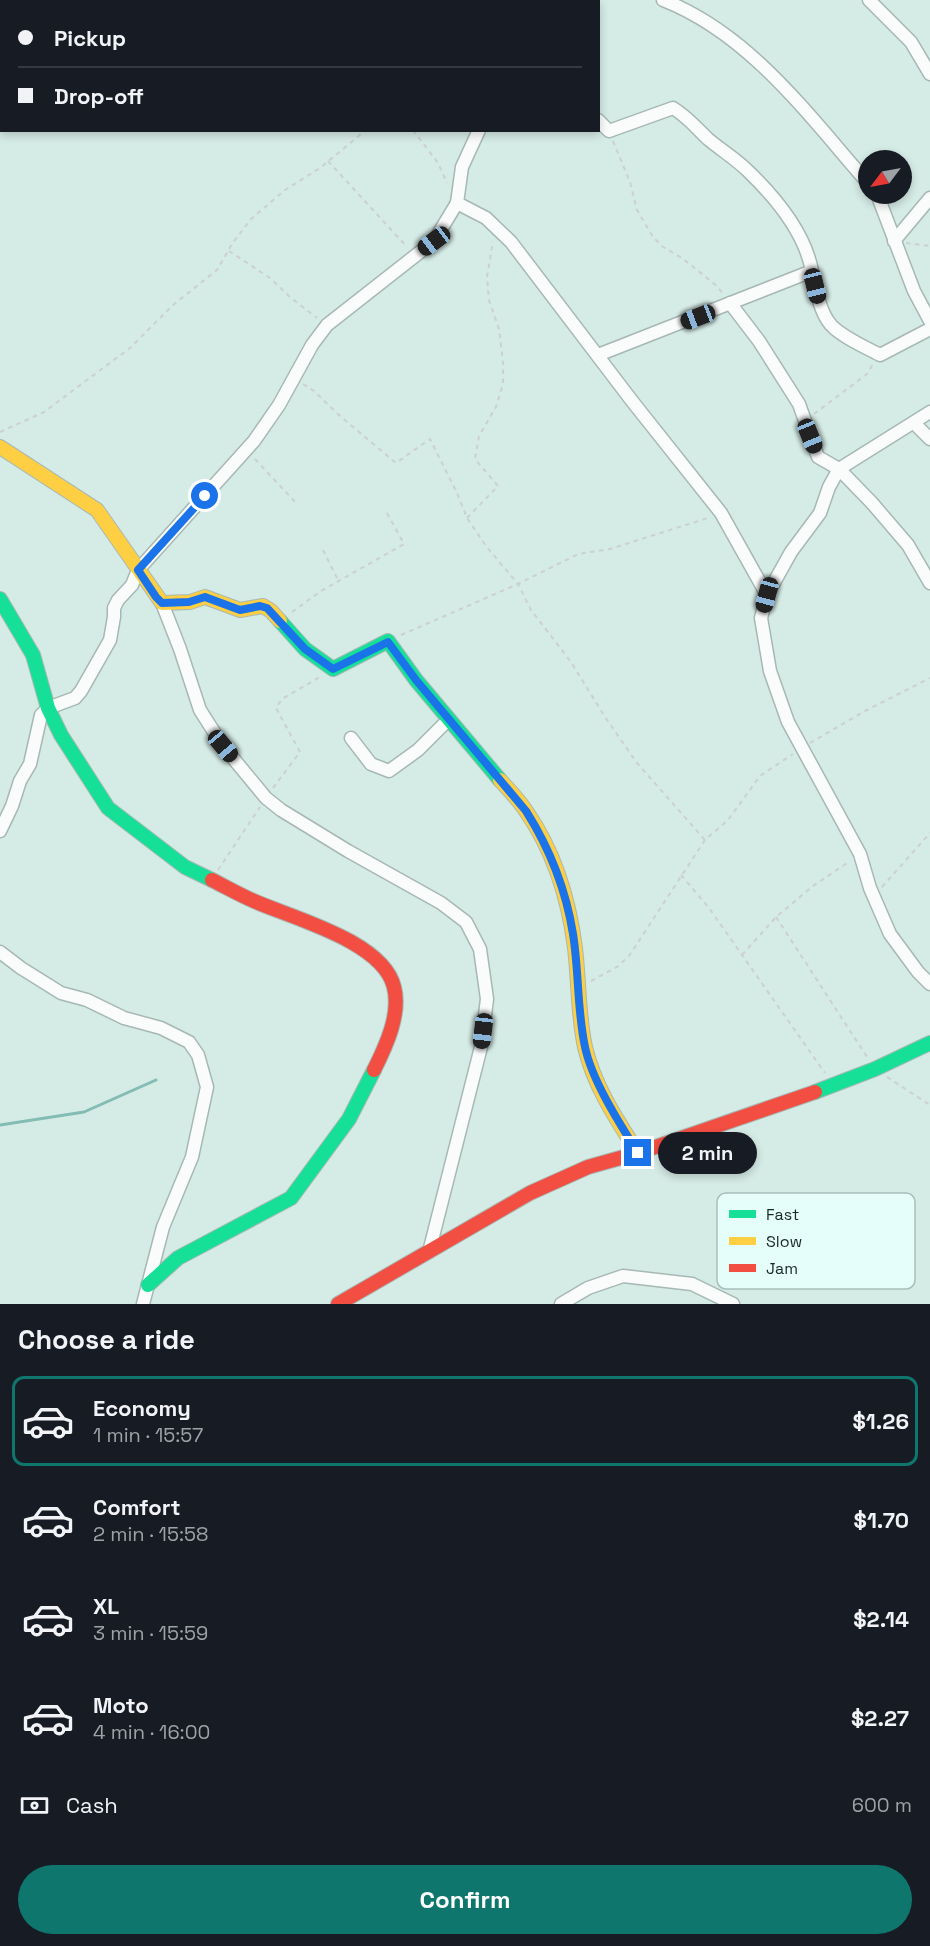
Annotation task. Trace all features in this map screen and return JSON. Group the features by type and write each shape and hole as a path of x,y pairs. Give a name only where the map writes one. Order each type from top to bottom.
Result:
{"street":[{"path":"663,0 685,8 721,32 769,70 858,172"},
{"path":"869,0 911,42 930,74"},
{"path":"600,122 609,131 673,108 688,118 707,138 748,170 797,229 809,255 819,301 831,324 857,343 880,355 930,329"},
{"path":"0,831 12,806 20,781 30,764 41,715 48,708 75,698 81,691 110,640 114,608 132,585 138,570 246,450 279,405 293,378 327,325 434,241 457,202 462,167 478,132"},
{"path":"894,241 930,198"},
{"path":"457,202 486,218 511,242 555,302 721,513 767,595"},
{"path":"881,204 914,291 930,321"},
{"path":"598,355 812,271"},
{"path":"730,303 759,341 799,404 818,456 839,469 872,502 908,545 930,583"},
{"path":"930,412 839,469 829,487 820,513 791,552 767,595 761,618 771,671 788,722 860,854 890,934 918,972 930,984"},
{"path":"914,423 930,439"},
{"path":"0,447 97,510 162,603 200,710 223,746 266,798 281,810 348,851 441,903 466,922 480,949 487,999 481,1047 468,1106 429,1252"},
{"path":"162,603 189,602 205,597 240,610 263,606 305,649 333,669 388,642 416,680 526,811 541,835 562,883 573,934 585,1049 598,1082 638,1153"},
{"path":"0,599 33,655 48,708 62,735 108,808 185,867 254,901 346,937 385,968 394,986 396,1010 382,1055 349,1119 291,1198 178,1258 148,1285"},
{"path":"351,738 371,764 389,771 418,750 449,719"},
{"path":"0,952 61,993 87,1000 124,1018 161,1028 189,1042 198,1055 207,1087 192,1157 163,1227 143,1304"},
{"path":"338,1304 530,1192 588,1167 638,1153 834,1085 930,1043"},
{"path":"561,1304 588,1288 623,1276 692,1284 733,1304"}],"path":[{"path":"609,131 630,182 637,210 653,237 663,247 682,258 717,286 730,303"},
{"path":"0,432 44,412 130,348 174,305 217,270 228,250 251,219 285,190 328,162 364,132"},
{"path":"415,132 438,163 447,183"},
{"path":"328,162 415,256"},
{"path":"467,518 498,486 475,459 479,436 496,408 503,384 499,329 489,300 487,277 493,240"},
{"path":"894,241 930,246"},
{"path":"228,250 270,278 290,297 327,325"},
{"path":"805,422 867,374 880,355"},
{"path":"293,378 314,391 396,463 430,439 467,518 486,546 518,584 531,610 571,662 637,763 705,840"},
{"path":"246,450 297,504"},
{"path":"280,621 321,591 405,544 387,513"},
{"path":"388,642 518,584 578,554 610,549 721,513"},
{"path":"323,550 339,582"},
{"path":"212,880 266,798 300,752 276,708 282,699 333,669"},
{"path":"578,988 617,967 628,956 705,840 728,820 760,776 801,748 864,711 930,678"},
{"path":"874,896 930,833"},
{"path":"742,955 776,917 813,886 860,854"},
{"path":"681,875 709,908 834,1085"},
{"path":"776,917 875,1069 930,1105"}],"waterway":[{"path":"0,1125 84,1112 156,1080"}],"traffic: fast":[{"path":"0,599 33,655 48,708 61,735 108,808 185,867 212,880"},
{"path":"280,621 305,649 333,669 388,641 416,680 500,780"},
{"path":"815,1092 875,1069 930,1043"},
{"path":"148,1285 178,1258 291,1198 349,1119 374,1070"}],"traffic: slow":[{"path":"0,447 97,510 162,603 190,602 205,597 240,610 263,606 280,621"},
{"path":"500,780 536,826 559,877 572,930 581,1023 589,1061 607,1102 638,1153"}],"traffic: jam":[{"path":"212,880 254,901 334,933 373,957 386,971 394,987 396,1008 387,1040 374,1070"},
{"path":"338,1304 530,1193 588,1167 638,1153 815,1092"}],"route":[{"path":"205,496 138,570 162,603 189,602 205,597 240,610 260,606 267,608 305,649 333,669 388,642 416,680 526,811 541,835 562,883 573,934 585,1049 598,1082 638,1153"}]}
